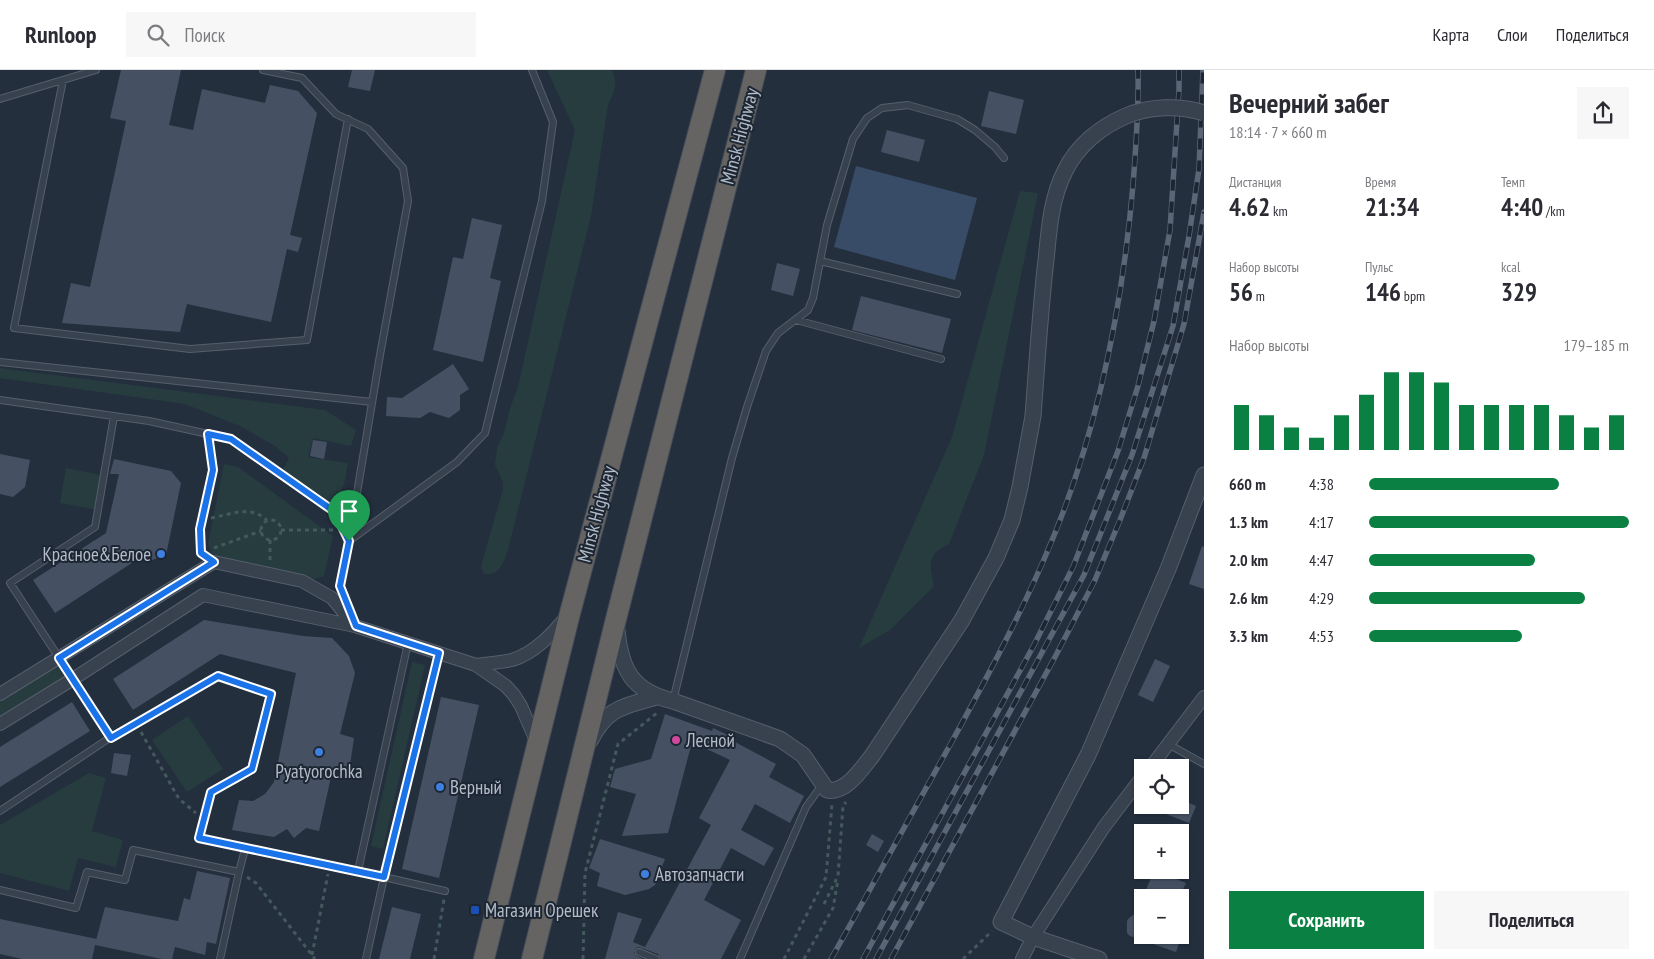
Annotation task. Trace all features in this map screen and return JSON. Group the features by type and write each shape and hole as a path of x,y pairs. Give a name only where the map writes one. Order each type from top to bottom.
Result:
{"highway":[{"name":"Minsk Highway","path":"484,959 570,613 715,70"},
{"name":"Minsk Highway","path":"532,959 616,619 756,70"}],"street":[{"path":"707,104 711,70"},
{"path":"743,122 765,70"},
{"path":"616,619 619,650 626,671 635,681 656,697 674,701 780,739 803,755 828,788 838,789 855,777 872,756 962,620 996,558 1014,512 1033,416 1042,292 1051,219 1058,186 1065,169 1086,141 1115,121 1131,114 1165,108 1183,108 1204,113"},
{"path":"1099,959 1033,937 1001,922 1088,755 1168,570 1204,475"},
{"path":"0,694 214,562 302,581 332,598 356,626"},
{"path":"0,724 203,595 356,626 476,665 506,686 514,695 522,706 537,743"},
{"path":"476,665 512,660 529,652 547,639 570,613"},
{"path":"583,756 596,730 611,713 656,697"},
{"path":"1157,759 1204,697"},
{"path":"1022,959 1033,937 1104,826 1134,787"}],"lane":[{"path":"0,98 96,70"},
{"path":"263,70 302,78 336,114 368,128 403,168 408,201 340,586 356,626"},
{"path":"349,541 457,462 485,433 542,201 553,122 532,70"},
{"path":"63,80 14,328 190,349 307,340 348,119"},
{"path":"674,701 732,458 747,407 766,351 778,333 808,310 813,298 827,225 853,139 867,118 882,108 908,105 957,119 975,130 995,147 1004,158"},
{"path":"820,261 957,294"},
{"path":"796,320 942,359"},
{"path":"0,362 372,402"},
{"path":"0,400 149,421 231,439 335,512 349,541"},
{"path":"111,738 10,583 96,527 114,416"},
{"path":"208,434 213,470 200,529 201,553 214,562"},
{"path":"358,871 408,643"},
{"path":"366,959 384,877 439,653"},
{"path":"0,811 111,738 218,676 271,694 252,769 211,792 199,838 445,891"},
{"path":"1168,744 1204,764"},
{"path":"740,959 806,807 828,788"},
{"path":"220,959 245,849"},
{"path":"0,890 76,908 86,872 125,880 132,850 239,872"},
{"path":"639,952 656,959"}],"path":[{"path":"202,519 249,510 260,514 267,520 276,522 281,530"},
{"path":"267,520 262,524 261,531 264,537 270,540 276,538 281,530"},
{"path":"281,530 343,530"},
{"path":"201,553 261,531"},
{"path":"270,540 270,574"},
{"path":"583,959 585,872 618,744 674,701"},
{"path":"142,735 179,799 191,808"},
{"path":"804,959 834,908 843,806 859,784 855,777"},
{"path":"784,959 826,877 828,788"},
{"path":"312,955 330,866"},
{"path":"239,872 256,883 315,959"},
{"path":"824,904 838,876"},
{"path":"434,959 445,891"},
{"path":"963,959 1001,922"}],"green space":[{"path":"547,70 612,70 615,88 608,105 591,216 509,546 504,562 499,570 490,574 484,574 481,566 503,489 503,482 495,465 497,448 504,433 510,408 518,387 575,130"},
{"path":"1020,191 1038,193 984,455 949,544 937,552 931,560 934,586 890,630 859,648 952,437"},
{"path":"0,368 325,410 356,430 351,446 313,438 308,457 348,463 344,485 336,499 331,502 324,500 283,470 289,458 275,446 240,426 185,404 0,378"},
{"path":"224,464 238,467 333,536 324,576 314,579 222,559 212,553 208,544"},
{"path":"66,468 105,476 98,510 60,503"},
{"path":"412,662 425,665 383,849 371,846"},
{"path":"58,666 65,678 0,718 0,701"},
{"path":"188,716 223,769 187,792 152,740"},
{"path":"89,773 106,778 92,831 123,840 116,867 78,858 69,891 0,873 0,825"}],"water":[{"path":"856,166 977,198 955,280 834,247"}],"building":[{"path":"121,70 181,70 169,125 193,130 202,89 265,103 270,85 298,91 317,113 290,235 302,238 298,252 287,249 271,322 187,304 180,332 62,323 71,283 90,287 126,121 110,118"},
{"path":"352,70 375,70 370,91 348,87"},
{"path":"989,91 1024,100 1016,134 981,126"},
{"path":"887,130 925,140 919,162 881,152"},
{"path":"472,218 502,225 490,278 501,281 483,362 433,350 453,257 463,259"},
{"path":"777,263 800,269 793,296 771,290"},
{"path":"861,296 951,319 942,353 852,330"},
{"path":"453,364 469,389 460,395 460,410 449,418 430,412 420,418 386,416 387,397 402,398"},
{"path":"313,440 327,442 324,459 310,456"},
{"path":"0,454 30,460 25,487 13,497 0,494"},
{"path":"114,459 171,471 181,483 166,555 152,560 141,557 55,613 33,580 106,533 119,474 110,474"},
{"path":"1202,546 1204,547 1204,589 1189,584"},
{"path":"204,620 303,636 332,638 349,656 355,673 340,734 354,738 349,772 333,768 319,831 306,828 294,838 287,829 274,837 232,830 239,800 253,801 265,794 274,782 296,673 220,654 133,710 113,679"},
{"path":"1155,659 1170,666 1153,702 1138,695"},
{"name":"Верный","path":"441,697 479,705 439,878 402,869"},
{"path":"72,702 90,731 0,787 0,747"},
{"path":"665,714 712,731 713,728 736,739 735,742 776,764 769,777 804,796 790,823 755,804 741,830 774,848 764,866 731,848 704,900 741,920 721,959 661,959 658,954 639,947 636,948 634,953 643,959 605,959 618,912 642,919 633,942 645,947 711,825 699,818 730,760 692,742 668,833 622,836 636,794 610,787 615,769 651,759"},
{"path":"114,753 131,755 127,776 111,773"},
{"path":"1189,803 1196,806 1189,823 1166,814 1189,814"},
{"path":"872,834 884,841 878,852 866,845"},
{"path":"600,839 665,859 655,885 649,889 625,895 597,886 600,873 589,868"},
{"path":"197,871 230,878 216,944 207,942 205,955 175,947 172,959 162,959 95,945 92,959 22,959 0,954 0,919 96,939 105,907 178,921 184,898 190,900"},
{"path":"1150,879 1176,879 1186,883 1183,889 1146,889"},
{"path":"392,907 421,914 410,959 379,959"},
{"path":"1134,915 1134,937 1127,933 1127,921"},
{"path":"1153,944 1179,944 1176,952"}],"railway":[{"path":"831,959 963,722 1012,629 1045,557 1079,467 1104,374 1122,280 1134,171 1138,113 1138,70"},
{"path":"863,959 1034,645 1073,567 1118,451 1138,386 1154,321 1170,230 1179,70"},
{"path":"876,959 1084,575 1132,455 1173,326 1199,169 1203,70"},
{"path":"891,959 1095,580 1144,458 1184,324 1204,212"}],"place":[{"name":"Красное&Белое","path":"161,554"},
{"name":"Лесной","path":"676,740"},
{"name":"Pyatyorochka","path":"319,752"},
{"name":"Верный","path":"440,787"},
{"name":"Автозапчасти","path":"645,874"},
{"name":"Магазин Орешек","path":"475,910"}],"route":[{"path":"208,434 231,439 335,512 349,541 340,586 356,626 439,653 384,877 199,838 211,792 252,769 271,694 218,676 111,738 59,658 214,562 201,553 200,529 213,470 208,434"}]}
